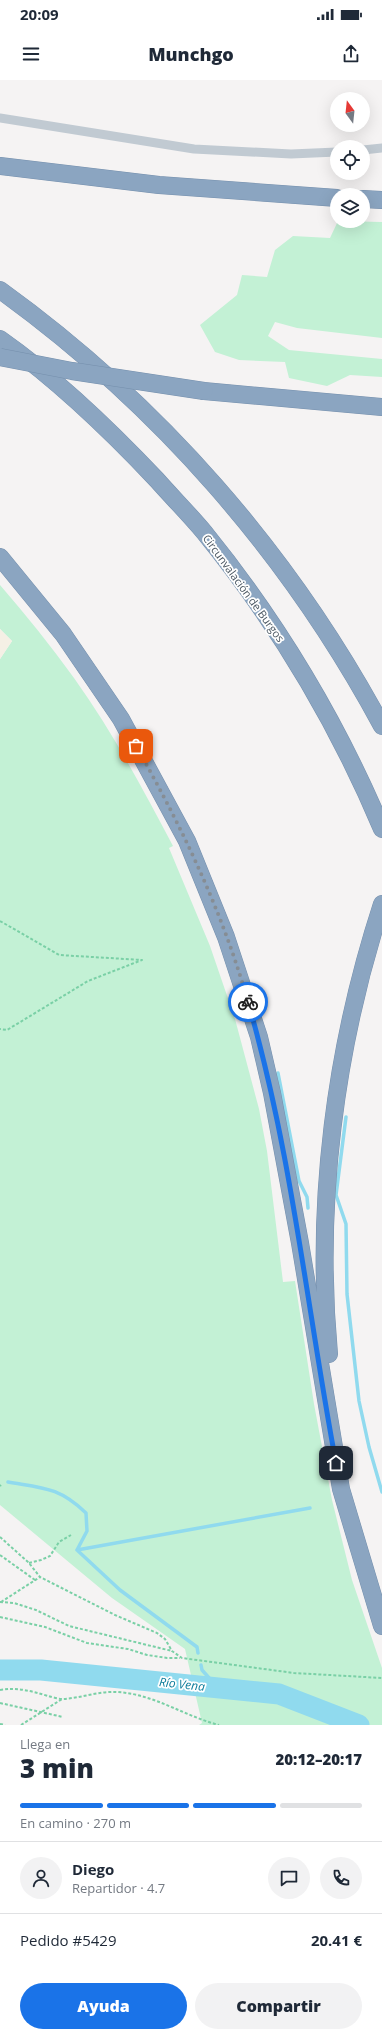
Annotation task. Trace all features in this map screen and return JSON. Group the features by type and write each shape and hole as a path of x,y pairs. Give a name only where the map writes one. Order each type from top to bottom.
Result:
{"highway":[{"path":"0,166 158,185 330,197"},
{"path":"370,199 382,200"},
{"path":"0,290 50,326 132,398 228,498 286,574 351,672 382,726"},
{"name":"Circunvalación de Burgos","path":"0,339 77,401 128,450 203,530 234,570 296,660 329,716 359,775 382,829"},
{"path":"0,357 72,371 204,391 382,407"},
{"path":"0,556 62,634 121,720 187,841 226,936 255,1024 272,1093 300,1243 341,1489 380,1619"},
{"path":"354,1532 333,1399 326,1321 324,1252 327,1178 335,1112 349,1032 363,970 382,904"}],"street":[{"path":"0,118 194,149 291,154 330,152"},
{"path":"370,149 382,148"}],"path":[{"path":"0,921 59,955 142,960 88,981 7,1030 0,1029"},
{"path":"29,1563 50,1556 59,1542 71,1535"},
{"path":"0,1538 29,1563 40,1577 157,1633 165,1639 172,1651"},
{"path":"0,1555 35,1580"},
{"path":"0,1602 40,1577"},
{"path":"0,1602 14,1603 36,1610 69,1626 172,1651 182,1658"},
{"path":"0,1617 45,1627 87,1643 128,1649 147,1655 167,1658 182,1658 294,1673 382,1678"},
{"path":"0,1690 14,1687 62,1699"},
{"path":"21,1725 62,1699 97,1693 118,1692 142,1696 167,1704 200,1720 219,1725"},
{"path":"0,1703 63,1717"},
{"path":"0,1724 5,1725"}],"green space":[{"path":"370,222 382,222 382,338 297,328 275,322 268,336 289,350 382,359 382,377 350,375 327,386 289,378 285,362 239,360 215,352 200,325 237,295 242,275 267,277 275,250 293,236 330,238 335,228 370,228"},
{"path":"0,585 47,642 88,698 114,739 150,803 173,846 169,848 210,946 235,1019 259,1109 267,1151 283,1282 295,1281 314,1404 332,1500 352,1580 382,1668 382,1725 199,1725 202,1723 185,1649 112,1598 0,1505 0,659 12,641 0,629"}],"sand":[{"path":"0,629 12,641 0,659"}],"waterway":[{"path":"278,1073 299,1181 307,1197 308,1208"},
{"path":"346,1117 336,1195 346,1224 347,1294 359,1401 369,1447 382,1492"},
{"path":"8,1482 59,1493 76,1504 86,1513 87,1531 77,1550"},
{"path":"77,1550 310,1508"},
{"path":"77,1550 120,1590 197,1647 198,1653"},
{"path":"201,1665 202,1670 218,1688"},
{"name":"Río Vena","path":"0,1670 41,1670 279,1694 359,1725"}],"way so far":[{"path":"136,746 187,841 226,936 248,1002"}],"route":[{"path":"248,1002 259,1037 272,1093 291,1189 336,1463"}]}
